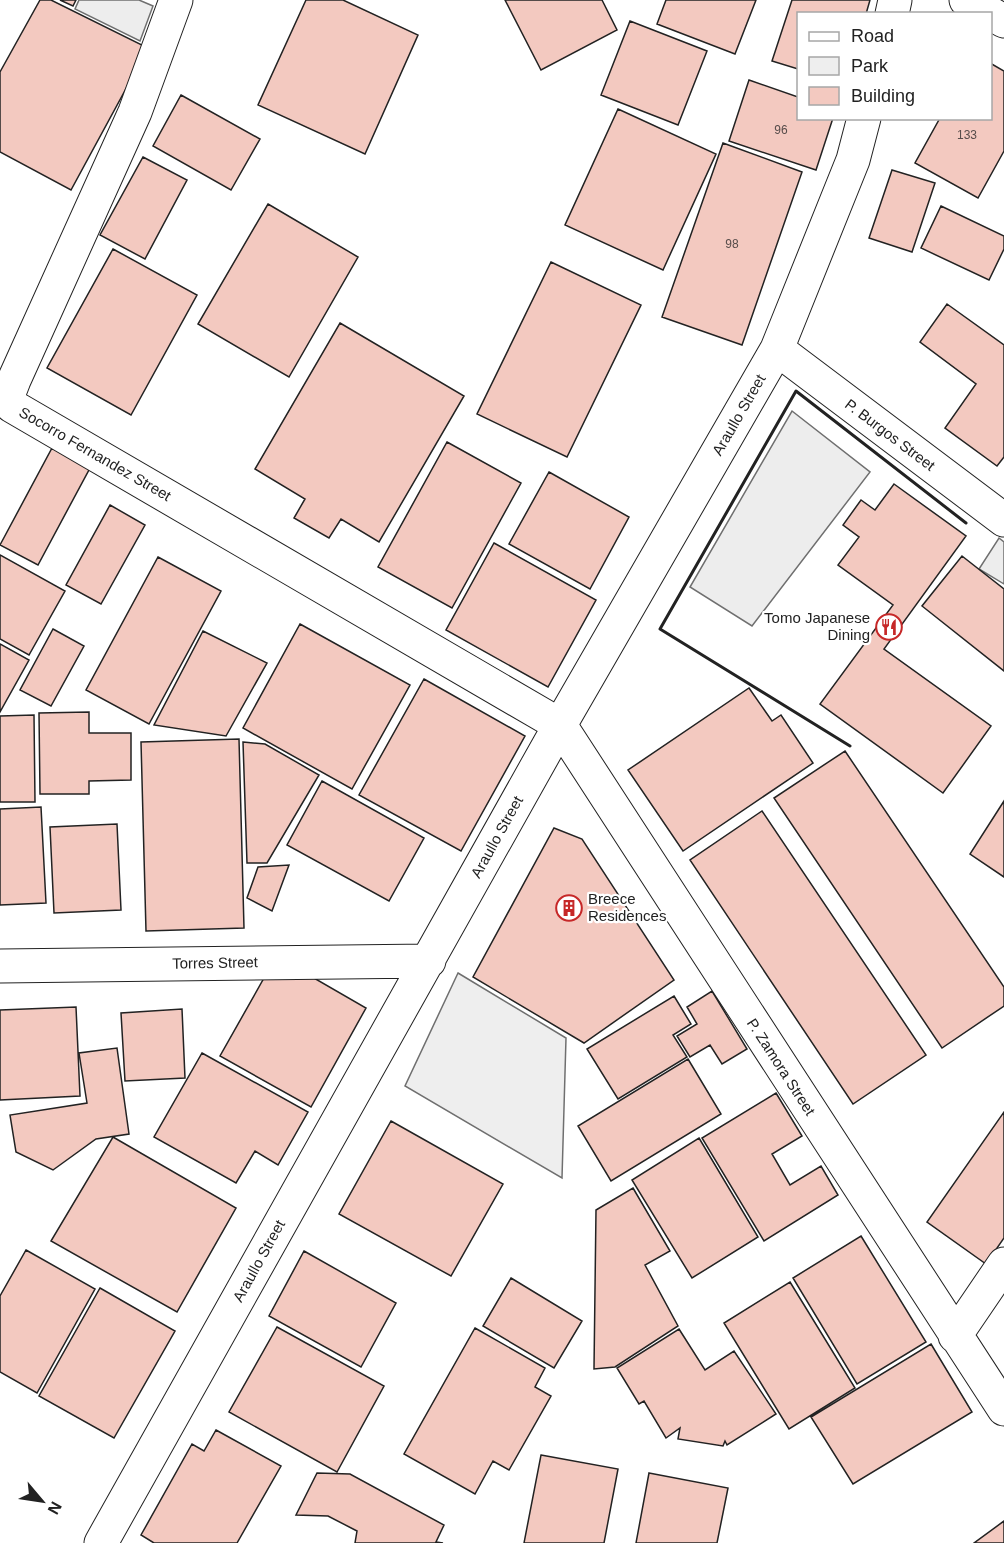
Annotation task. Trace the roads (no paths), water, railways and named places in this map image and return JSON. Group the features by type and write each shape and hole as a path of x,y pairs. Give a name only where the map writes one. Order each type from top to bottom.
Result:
{"street":[{"name":"Socorro Fernandez Street","path":"176,0 135,112 14,380 8,397 9,402 12,406 560,725"},
{"path":"966,0 988,12"},
{"name":"Araullo Street","path":"101,1543 560,725 777,349 853,160 863,120"},
{"name":"P. Burgos Street","path":"777,349 1004,520"},
{"name":"P. Zamora Street","path":"560,725 1004,1409"},
{"name":"Torres Street","path":"0,966 429,961"},
{"path":"955,1336 1004,1264"}],"place":[{"name":"Tomo Japanese Dining","path":"889,627"},
{"name":"Breece Residences","path":"569,908"}]}
